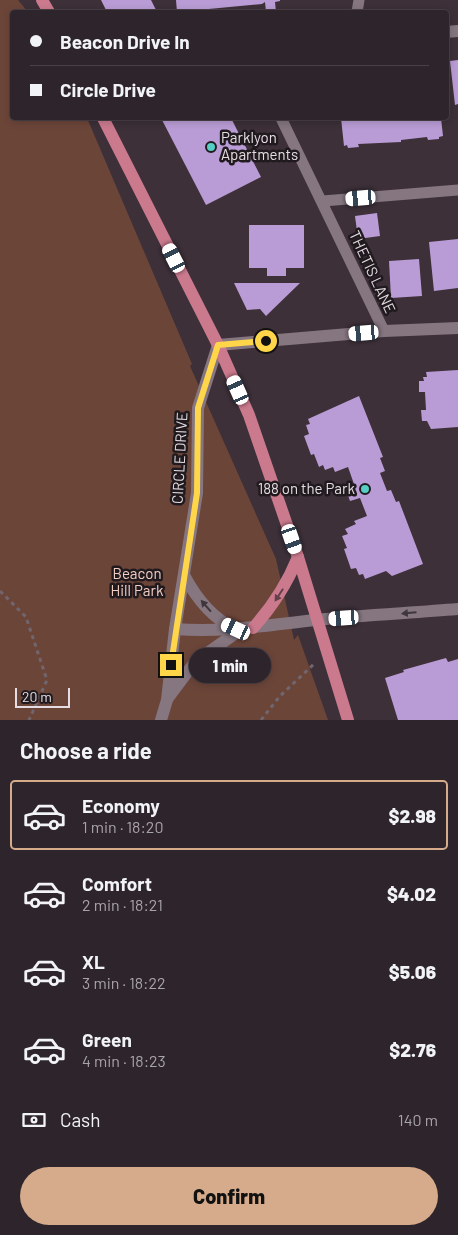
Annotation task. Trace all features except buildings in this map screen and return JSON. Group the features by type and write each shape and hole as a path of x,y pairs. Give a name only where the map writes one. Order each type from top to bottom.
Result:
{"main road":[{"path":"104,120 218,345 249,415 298,557 348,720"},
{"path":"244,629 271,608 288,581 298,557"}],"street":[{"path":"218,345 384,331 458,328"},
{"name":"CIRCLE DRIVE","path":"161,720 166,700 175,629 197,493 198,408 218,345"},
{"path":"184,575 192,591 216,618 244,629"},
{"name":"CIRCLE DRIVE","path":"175,629 200,631 244,629 316,620 458,609"},
{"name":"CIRCLE DRIVE","path":"166,700 179,680 195,662 244,629"}],"lane":[{"name":"THETIS LANE","path":"283,120 384,331"},
{"path":"323,201 458,190"}],"path":[{"path":"0,591 26,617 48,680 29,720"},
{"path":"262,720 280,696 316,663"}],"green space":[{"name":"Beacon Hill Park","path":"0,0 18,0 26,10 10,10 10,120 88,120 192,364 190,366 276,559 294,640 298,635 328,720 0,720"}],"place":[{"name":"Parklyon Apartments","path":"211,147"},
{"name":"188 on the Park","path":"365,489"}],"route":[{"path":"171,665 197,493 198,408 218,345 266,341"}]}
